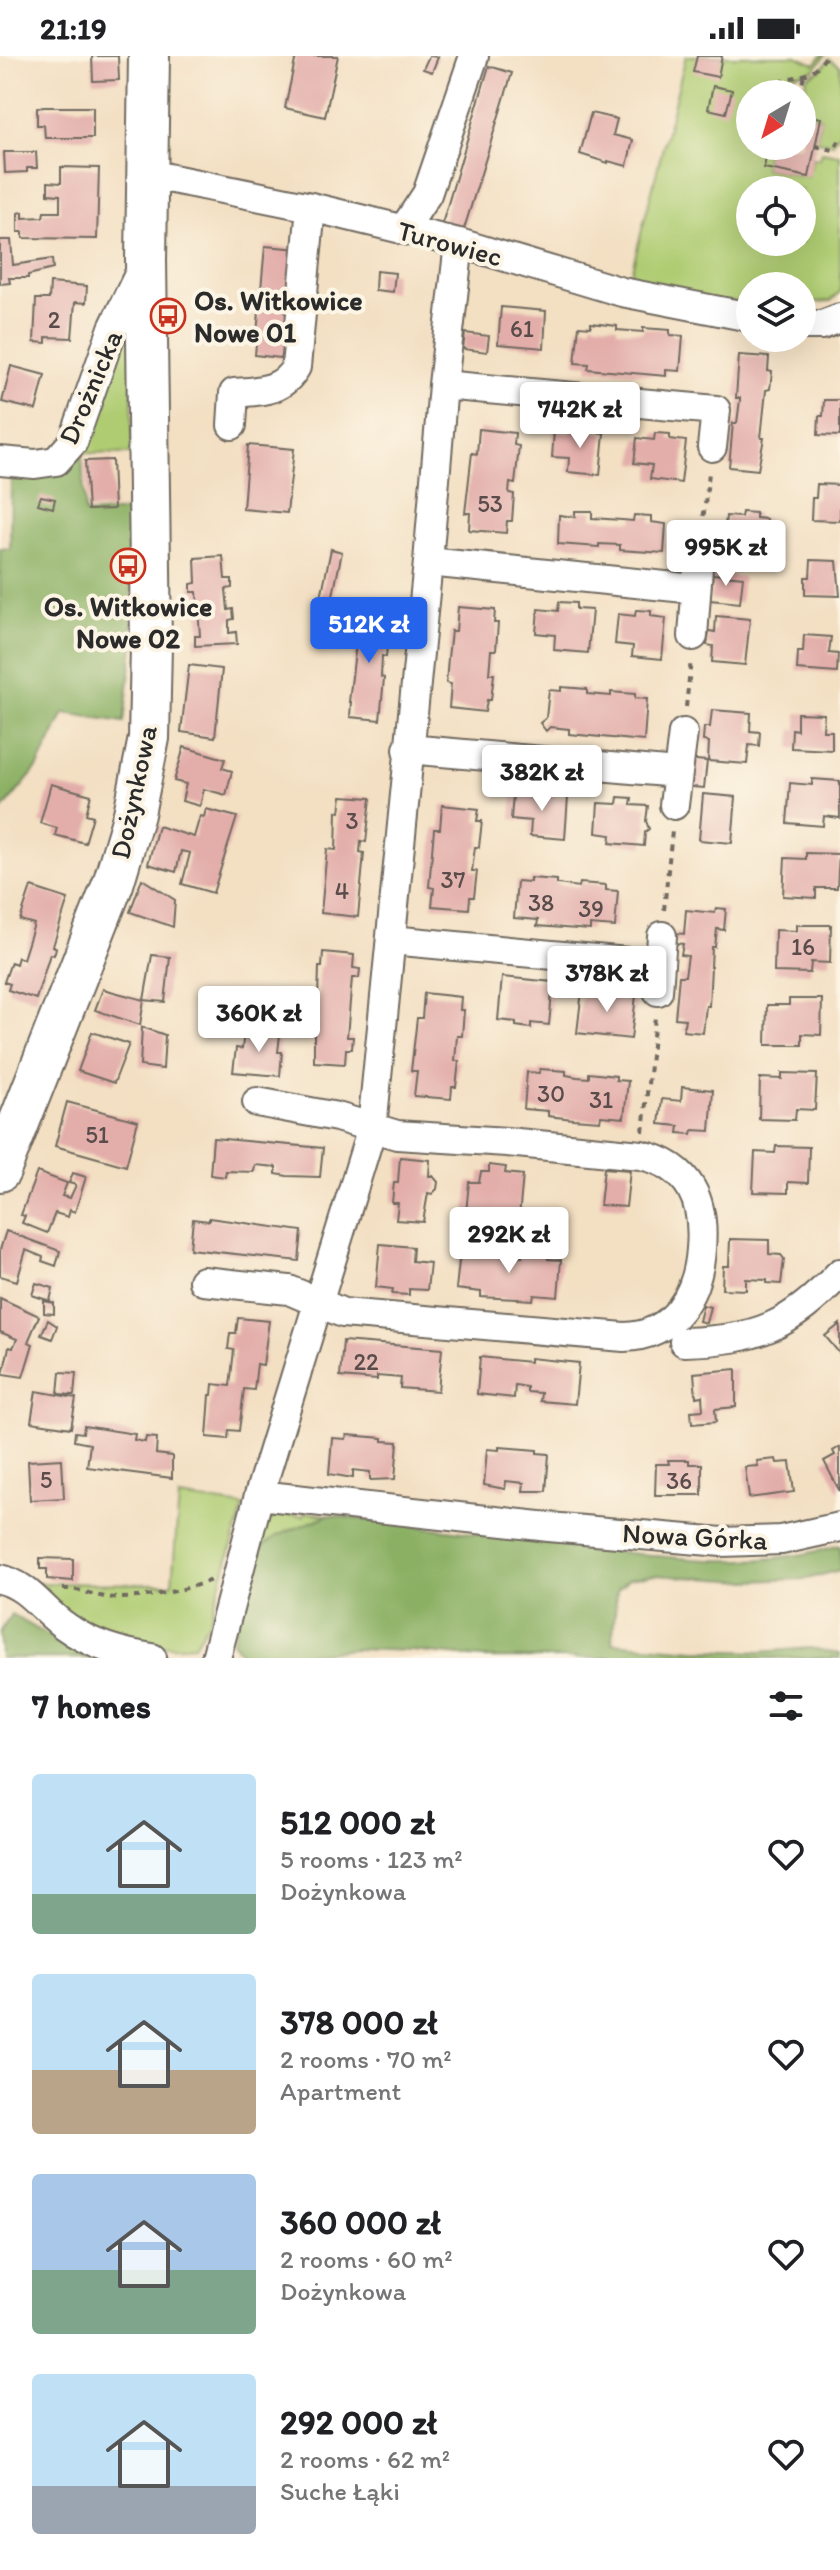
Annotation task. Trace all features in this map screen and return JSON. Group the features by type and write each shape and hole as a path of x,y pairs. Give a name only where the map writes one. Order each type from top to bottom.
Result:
{"street":[{"name":"Dożynkowa","path":"0,1171 113,884 134,814 149,738 151,646 146,260 149,56"},
{"path":"403,230 427,194 474,56"},
{"name":"Turowiec","path":"148,174 311,207 459,243 622,292 736,314"},
{"path":"232,425 234,393 271,389 284,382 296,367 311,207"},
{"path":"216,1658 259,1495 372,1128 459,243"},
{"name":"Drożnicka","path":"0,461 35,464 56,461 73,442 113,328 146,260"},
{"path":"816,325 839,320"},
{"path":"443,385 716,410 712,447"},
{"path":"693,636 699,554"},
{"path":"428,562 695,589"},
{"path":"674,805 683,733"},
{"path":"408,749 677,773"},
{"path":"391,940 659,978 662,936"},
{"path":"203,1281 289,1290 343,1313 624,1337 657,1330 679,1313 690,1297 700,1261 703,1227 697,1200 684,1178 667,1165 641,1155 397,1135 337,1117 257,1102"},
{"path":"684,1342 717,1341 763,1331 798,1314 840,1273"},
{"name":"Nowa Górka","path":"259,1495 549,1527 722,1542 757,1543 840,1527"},
{"path":"0,1579 18,1586 64,1626 93,1643 152,1658"}],"path":[{"path":"784,80 804,76 819,68 826,56"},
{"path":"803,80 804,76"},
{"path":"816,146 834,150 840,139"},
{"path":"699,554 712,447"},
{"path":"683,733 693,636"},
{"path":"662,936 674,805"},
{"path":"641,1155 659,978"},
{"path":"35,1599 49,1591 67,1588 110,1597 167,1592 192,1588 239,1573"}],"green space":[{"path":"686,56 796,56 815,64 821,56 825,56 814,70 783,80 736,80 736,160 766,160 764,168 803,176 736,176 736,256 816,256 816,176 808,176 812,160 819,159 821,152 840,155 840,292 831,301 816,302 816,272 736,272 736,302 716,301 628,285"},
{"path":"829,59 840,66 840,131 833,143 816,141 821,118 816,117 816,80 807,80 821,70"},
{"path":"132,309 132,454 76,453"},
{"path":"82,455 85,514 128,511 133,646 124,722 64,713 38,767 0,813 0,548 10,549 11,478 61,468"},
{"path":"179,1497 244,1506 209,1621 194,1645 142,1644 107,1635 75,1620 50,1601 34,1583 172,1584"},
{"path":"304,1512 328,1515 277,1536 256,1551 270,1520 283,1516 304,1516"},
{"path":"328,1515 699,1560 770,1559 840,1545 840,1570 807,1579 745,1581 655,1575 629,1579 617,1590 612,1643 760,1652 810,1648 840,1654 840,1658 483,1658 354,1649 290,1655 242,1654 232,1642 256,1551 277,1536"},
{"path":"11,1614 87,1658 0,1658 0,1633"}],"building":[{"path":"92,56 118,56 119,80 93,81"},
{"path":"296,56 338,56 325,117 285,108"},
{"path":"429,56 438,57 432,72 423,69"},
{"path":"697,56 722,56 718,77 693,72"},
{"path":"489,66 512,73 464,229 442,224"},
{"path":"713,86 732,90 726,113 708,109"},
{"path":"93,107 93,138 45,138 44,125 37,125 37,108"},
{"path":"591,113 617,119 613,135 633,140 627,166 580,154"},
{"path":"816,117 821,118 816,143"},
{"path":"4,152 36,152 37,168 27,168 27,172 5,173"},
{"path":"765,160 812,160 809,176 764,168"},
{"path":"61,167 99,168 97,239 23,238 23,232 18,232 18,213 23,212 23,218 43,217 44,212 60,212 60,195 48,194 48,182 61,183"},
{"path":"0,240 11,240 13,265 52,259 53,269 28,275 28,278 9,278 10,283 0,284"},
{"path":"265,246 299,249 289,359 255,355"},
{"path":"376,271 395,273 393,292 375,290"},
{"path":"50,283 87,286 86,303 75,302 72,338 46,337 46,343 34,342 36,299 49,299"},
{"path":"501,307 546,311 544,348 498,344"},
{"path":"591,323 617,326 617,330 670,330 670,335 683,336 680,371 666,370 666,376 588,369 589,364 575,363 579,326 591,327"},
{"path":"465,333 489,336 487,352 463,349"},
{"path":"739,355 769,357 768,371 772,372 770,389 766,390 761,438 764,438 758,470 729,467 733,423 737,423 740,400 736,398"},
{"path":"11,366 45,375 36,410 2,402"},
{"path":"824,400 840,400 840,436 818,435"},
{"path":"573,425 604,433 600,475 568,472 569,458 552,457 554,431 572,433"},
{"path":"479,429 515,433 514,445 519,446 515,484 510,483 509,493 514,494 512,521 507,521 506,533 469,530 470,513 465,513 472,453 477,454"},
{"path":"655,433 670,434 670,439 686,441 681,483 650,479 652,465 634,463 637,438 654,440"},
{"path":"248,445 294,449 287,513 243,509"},
{"path":"112,460 114,509 88,510 85,461"},
{"path":"817,484 840,485 840,521 811,520 812,498 816,498"},
{"path":"41,496 55,499 53,508 38,504"},
{"path":"575,511 592,511 592,518 633,521 634,515 651,516 651,522 666,524 664,553 620,550 620,545 558,544 559,515 575,517"},
{"path":"742,512 756,513 756,518 766,519 763,554 752,553 750,566 721,563 723,545 717,544 718,534 724,534 726,516 741,517"},
{"path":"331,549 342,552 326,629 315,626"},
{"path":"223,556 225,579 232,579 232,588 226,589 228,610 233,609 234,619 229,620 229,633 236,632 237,644 195,646 195,636 200,636 197,592 191,592 191,584 196,583 195,558"},
{"path":"811,560 837,561 840,596 805,595 805,577 810,577"},
{"path":"713,574 743,577 740,603 710,600"},
{"path":"559,602 576,603 576,609 592,610 588,653 554,650 555,635 536,633 538,609 558,611"},
{"path":"458,607 495,610 494,623 498,623 496,650 491,650 489,674 494,674 491,700 487,700 485,712 449,708 451,684 446,683 448,658 451,631 456,631"},
{"path":"360,609 390,613 386,657 382,656 381,677 384,678 380,720 350,717"},
{"path":"636,610 651,611 651,616 666,618 662,659 632,656 633,646 615,644 618,614 635,616"},
{"path":"716,616 750,619 745,665 712,662 713,646 707,645 709,631 715,632"},
{"path":"804,635 831,637 829,653 838,654 837,673 797,670 798,652 803,652"},
{"path":"189,665 222,669 215,737 181,732"},
{"path":"561,687 587,689 587,694 635,694 635,698 647,699 644,741 569,734 569,729 550,727 546,731 540,723 546,718 549,690 561,691"},
{"path":"712,710 751,713 750,731 760,732 759,746 749,745 747,764 708,761 709,742 703,741 704,727 710,727"},
{"path":"797,713 824,714 823,731 832,731 832,750 791,748 792,729 797,730"},
{"path":"184,747 225,759 222,768 232,771 226,795 204,789 200,806 182,801 186,784 174,781"},
{"path":"683,759 707,761 704,788 680,786"},
{"path":"812,779 840,781 840,818 824,816 823,826 787,823 790,783 812,785"},
{"path":"51,784 91,795 86,814 93,816 85,843 55,835 57,828 40,823"},
{"path":"538,789 552,790 552,796 568,797 565,839 530,836 531,821 511,819 513,794 537,796"},
{"path":"703,794 736,797 732,843 699,840"},
{"path":"342,796 371,798 366,842 361,841 360,852 364,853 358,917 321,913 327,849 336,850 337,811 340,812"},
{"path":"618,797 632,798 631,805 648,806 646,821 649,829 645,832 644,846 610,843 611,835 596,833 598,803 617,804"},
{"path":"442,805 479,809 477,821 482,821 472,871 477,871 474,897 470,897 469,909 432,906 434,888 429,887 434,829 440,829"},
{"path":"206,809 237,817 213,893 182,884 190,853 181,851 176,872 148,864 158,826 194,837 200,816 204,817"},
{"path":"806,853 839,854 837,888 816,888 816,898 783,896 785,858 806,859"},
{"path":"530,878 557,880 557,884 579,887 580,883 606,885 606,890 618,891 615,927 590,925 590,930 537,926 538,920 514,918 517,881 530,882"},
{"path":"142,879 175,900 173,927 130,912"},
{"path":"31,887 68,899 53,946 56,948 54,955 50,954 36,999 8,990 10,984 4,982 11,962 16,964 18,957 23,959 34,924 20,920"},
{"path":"716,908 726,909 724,930 717,929 715,947 712,947 709,1006 706,1006 703,1033 683,1031 685,1019 675,1018 679,976 685,976 688,956 681,955 683,944 674,943 675,933 684,934 686,910 715,913"},
{"path":"797,925 831,925 830,963 811,962 810,973 774,972 775,930 797,931"},
{"path":"323,952 354,955 353,968 360,969 359,978 352,978 347,1037 353,1037 352,1049 346,1049 345,1064 314,1062 319,967 322,967"},
{"path":"152,955 170,957 165,1002 144,1000"},
{"path":"502,977 553,982 549,1025 531,1023 531,1028 498,1020"},
{"path":"605,987 636,995 631,1039 577,1033 582,990 604,992"},
{"path":"103,989 144,1000 140,1025 95,1010"},
{"path":"424,993 461,997 460,1010 464,1010 462,1036 457,1036 455,1061 459,1061 456,1087 452,1087 451,1099 414,1096 417,1071 411,1071 417,1018 422,1018"},
{"path":"789,999 822,999 821,1035 802,1034 802,1045 766,1045 767,1005 789,1005"},
{"path":"142,1027 165,1035 163,1069 140,1066"},
{"path":"259,1028 266,1029 268,1034 280,1035 280,1076 233,1072 236,1048 242,1049 244,1031 255,1032"},
{"path":"92,1032 129,1044 114,1083 78,1071"},
{"path":"540,1069 566,1071 566,1075 577,1077 589,1078 589,1073 616,1076 616,1080 628,1081 624,1118 601,1116 600,1121 573,1119 548,1116 548,1111 524,1109 527,1072 539,1073"},
{"path":"782,1073 817,1074 815,1110 796,1109 795,1120 759,1119 760,1078 782,1079"},
{"path":"682,1087 713,1090 710,1131 678,1133 679,1126 659,1124 662,1099 681,1101"},
{"path":"67,1102 138,1121 126,1166 55,1146"},
{"path":"213,1138 323,1148 320,1177 276,1174 276,1167 255,1165 254,1172 226,1171 225,1177 210,1175"},
{"path":"776,1146 809,1147 808,1183 788,1182 788,1193 753,1192 755,1152 775,1153"},
{"path":"400,1157 430,1160 429,1176 438,1182 437,1189 432,1194 428,1193 423,1222 396,1220 398,1203 392,1203"},
{"path":"489,1165 506,1167 505,1173 523,1175 519,1217 466,1213 469,1182 479,1182 481,1172 489,1172"},
{"path":"604,1168 630,1170 626,1207 600,1205"},
{"path":"37,1172 67,1183 62,1196 70,1198 76,1185 69,1183 73,1173 86,1177 75,1212 70,1210 68,1217 55,1213 47,1233 22,1223 25,1216 21,1215"},
{"path":"209,1218 302,1231 299,1261 190,1249 193,1219 209,1221"},
{"path":"6,1231 60,1251 56,1266 26,1250 17,1281 0,1276 0,1250"},
{"path":"730,1239 769,1240 769,1254 781,1255 784,1259 781,1284 746,1279 746,1290 722,1289 723,1266 729,1266"},
{"path":"380,1244 413,1247 412,1261 430,1263 427,1290 409,1289 409,1295 392,1294 393,1289 376,1287"},
{"path":"472,1249 522,1257 522,1253 549,1255 548,1259 561,1260 558,1297 534,1295 533,1300 481,1297 481,1292 456,1289 460,1252 472,1253"},
{"path":"36,1283 53,1288 50,1301 32,1295"},
{"path":"0,1298 39,1316 28,1342 33,1344 23,1377 3,1374 9,1347 13,1348 17,1339 0,1332"},
{"path":"44,1301 54,1303 54,1314 44,1313"},
{"path":"703,1305 710,1307 706,1323 699,1321"},
{"path":"238,1318 269,1321 263,1365 257,1364 254,1390 244,1389 239,1431 229,1430 228,1439 207,1437 213,1384 230,1386 234,1350 228,1349 230,1333 236,1333"},
{"path":"48,1320 57,1326 52,1339 41,1335"},
{"path":"840,1324 840,1354 825,1336"},
{"path":"343,1341 442,1349 438,1391 400,1388 401,1378 340,1377"},
{"path":"480,1357 579,1363 575,1404 540,1401 541,1393 527,1392 527,1387 515,1385 514,1398 477,1394"},
{"path":"736,1369 736,1407 715,1409 716,1422 692,1424 691,1411 703,1410 702,1396 696,1397 694,1373"},
{"path":"60,1372 76,1373 74,1395 58,1394"},
{"path":"36,1391 76,1398 71,1428 31,1422"},
{"path":"84,1426 135,1434 134,1440 145,1442 146,1437 157,1438 156,1454 172,1456 172,1478 87,1467 90,1444 74,1441 75,1432 83,1433"},
{"path":"347,1435 398,1442 395,1479 370,1480 370,1472 353,1470 353,1478 329,1474 332,1438 346,1439"},
{"path":"499,1447 549,1454 546,1491 523,1491 524,1483 506,1481 505,1489 484,1485 487,1449 499,1450"},
{"path":"840,1447 840,1492 824,1461 835,1455 833,1451"},
{"path":"62,1459 64,1498 30,1500 28,1461"},
{"path":"776,1459 777,1463 790,1462 794,1492 749,1498 745,1467 758,1466 757,1461"},
{"path":"668,1460 689,1460 689,1464 702,1464 702,1495 655,1495 656,1464 669,1464"},
{"path":"40,1558 73,1559 73,1581 47,1579 47,1569 40,1569"}],"place":[{"name":"Os. Witkowice Nowe 01","path":"168,316"},
{"name":"Os. Witkowice Nowe 02","path":"128,566"}]}
